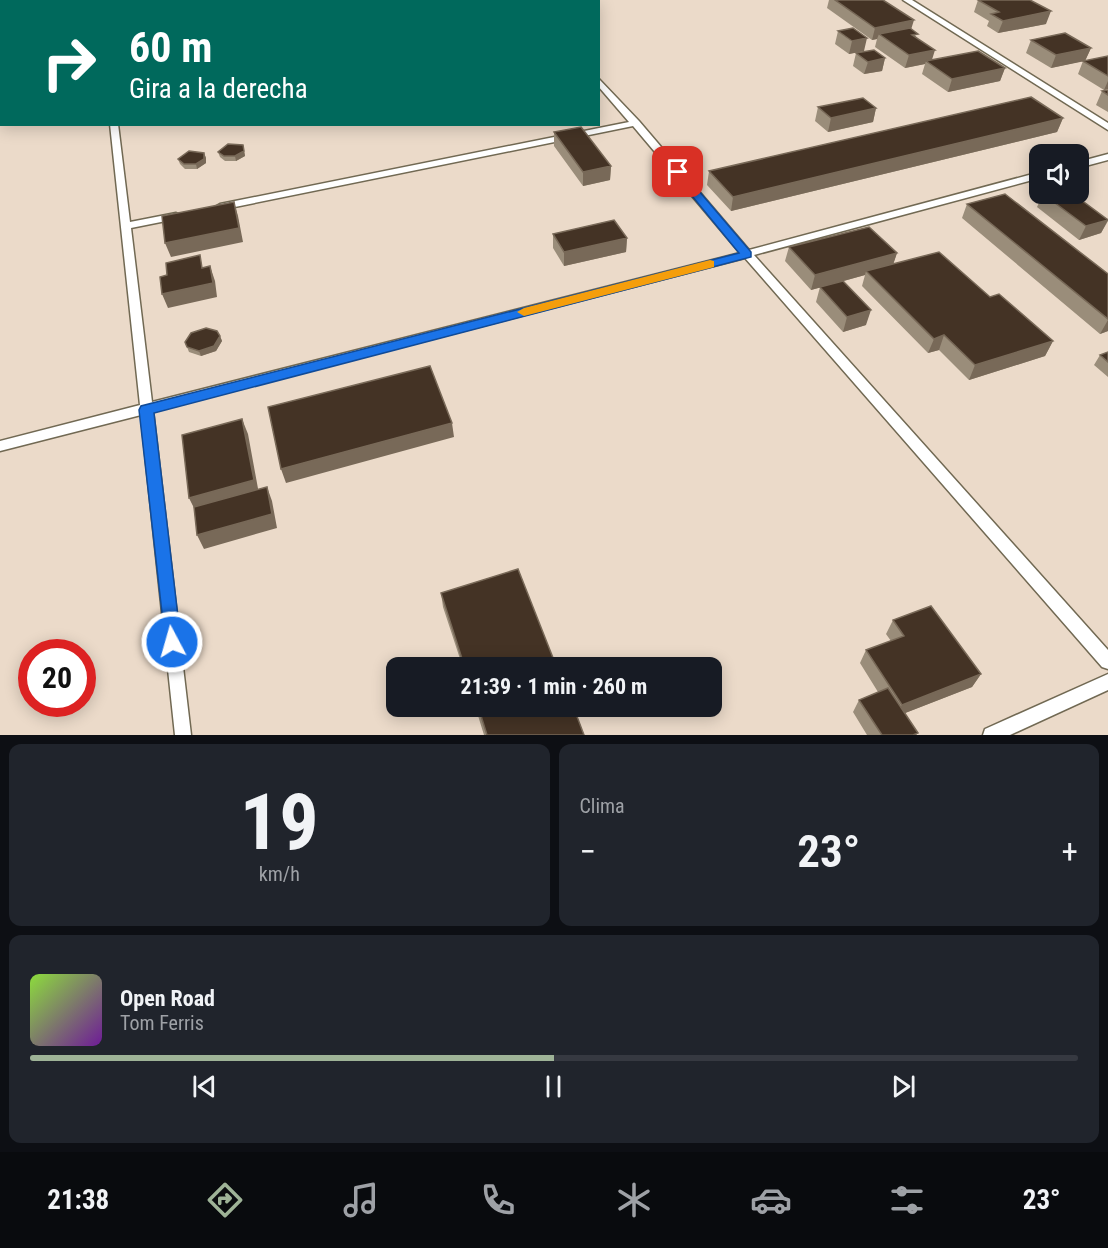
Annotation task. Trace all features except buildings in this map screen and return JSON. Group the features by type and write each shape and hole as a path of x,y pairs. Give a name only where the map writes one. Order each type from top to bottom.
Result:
{"lane":[{"path":"907,0 1108,127"},
{"path":"600,82 747,254 1108,662"},
{"path":"207,210 636,123"},
{"path":"114,126 183,735"},
{"path":"1089,162 1108,157"},
{"path":"0,446 747,254 1029,178"},
{"path":"126,226 184,214"},
{"path":"991,735 1108,682"}],"shaded area":[{"path":"600,0 1108,0 1108,735 0,735 0,126 600,126"}],"slow traffic":[{"path":"524,312 710,264"}],"route":[{"path":"172,642 146,410 747,254 678,172"}]}
